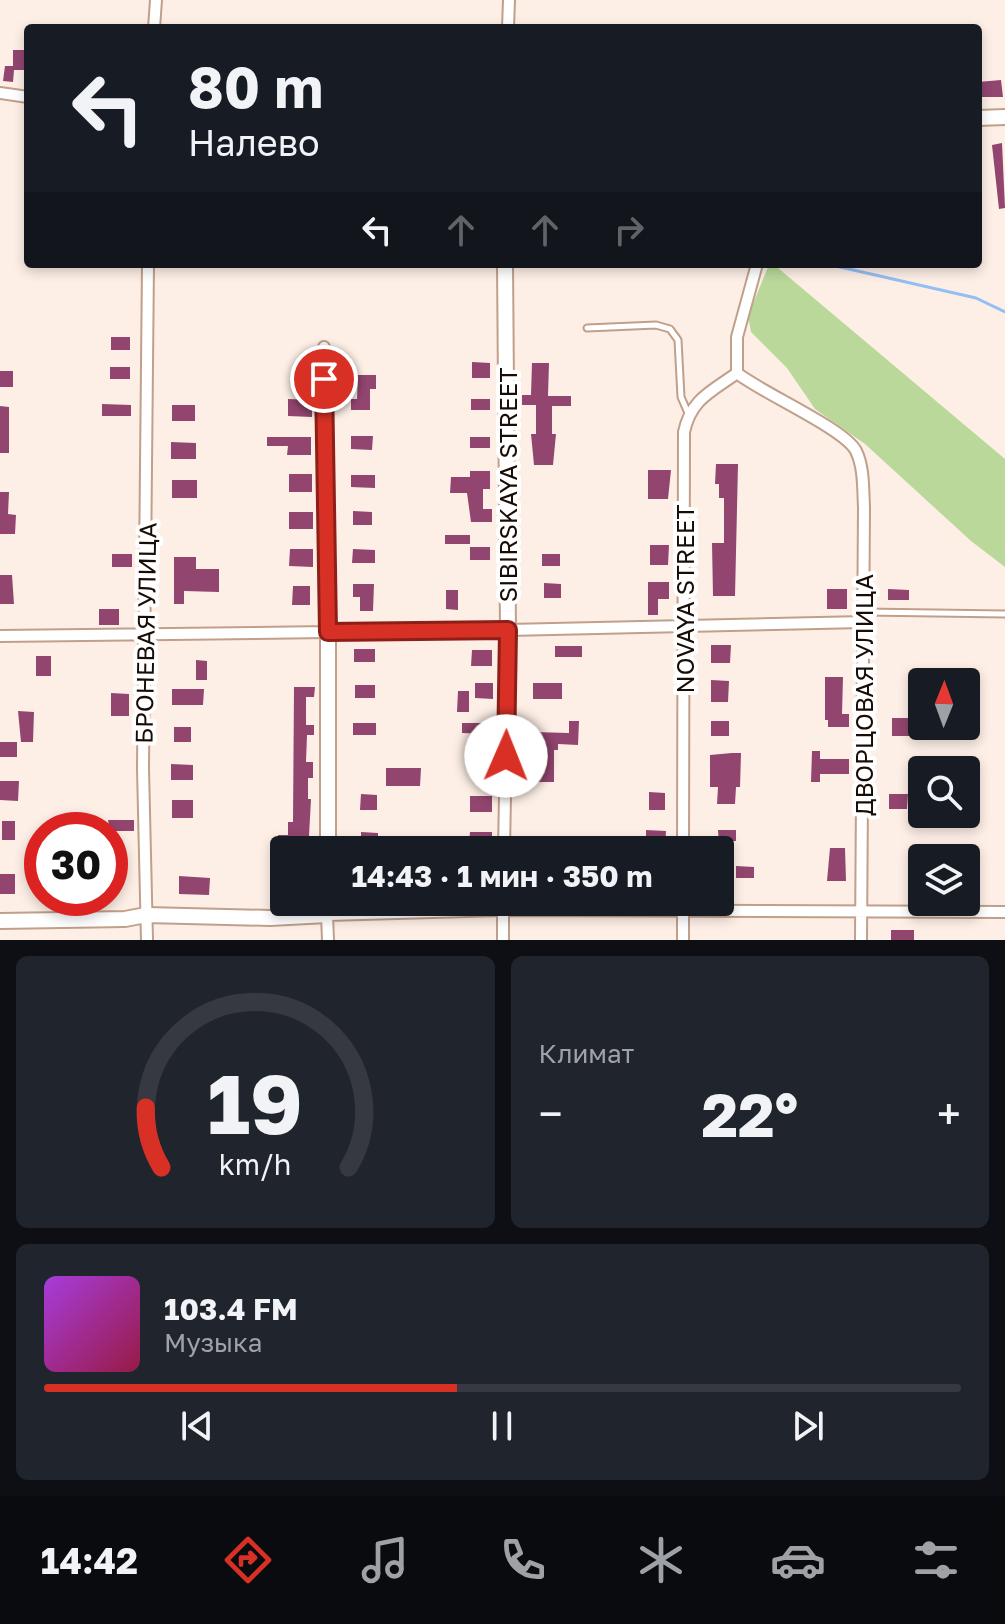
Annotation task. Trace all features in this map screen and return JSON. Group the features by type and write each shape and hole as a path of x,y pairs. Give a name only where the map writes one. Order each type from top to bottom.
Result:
{"street":[{"path":"154,24 156,0"},
{"path":"508,24 509,0"},
{"path":"0,93 24,96"},
{"path":"982,118 1005,117"},
{"name":"БРОНЕВАЯ УЛИЦА","path":"147,940 145,635 148,268"},
{"name":"SIBIRSKAYA STREET","path":"504,836 508,630 505,268"},
{"path":"688,413 698,400 737,373 734,367 737,337 756,268"},
{"path":"324,347 328,836"},
{"name":"ДВОРЦОВАЯ УЛИЦА","path":"737,373 760,390 836,431 856,452 864,507 861,940"},
{"name":"NOVAYA STREET","path":"683,836 684,432 688,413"},
{"path":"0,636 553,632 864,617"},
{"path":"734,908 1005,912"},
{"path":"0,921 125,919 146,915 283,916"},
{"path":"328,916 328,940"},
{"path":"503,916 503,940"},
{"path":"683,916 683,940"}],"lane":[{"path":"587,328 663,325 670,329 678,340 681,397 688,413"},
{"path":"864,617 1005,614"}],"green space":[{"path":"768,268 778,268 1005,459 1005,567 971,541 865,444 815,409 787,368 751,332 748,316"}],"building":[{"path":"13,50 24,50 24,70 14,70 13,82 3,81 5,66 13,66"},
{"path":"1001,80 1003,97 982,97 982,82"},
{"path":"1002,143 1005,208 999,209 992,145"},
{"path":"111,337 130,337 130,350 111,350"},
{"path":"472,362 490,363 490,378 472,378"},
{"path":"532,363 549,363 548,396 571,396 571,406 552,406 552,434 556,434 553,465 534,465 531,434 536,434 536,405 522,405 522,395 531,395"},
{"path":"293,365 311,365 311,378 293,378"},
{"path":"110,367 130,367 130,379 110,379"},
{"path":"0,371 13,371 13,387 0,387"},
{"path":"358,375 376,375 376,389 370,389 370,410 351,410 351,399 357,399"},
{"path":"288,399 312,400 312,417 288,416"},
{"path":"471,399 490,399 490,410 471,410"},
{"path":"102,404 131,405 131,416 102,416"},
{"path":"172,405 195,405 195,421 172,421"},
{"path":"0,406 9,407 9,453 0,453"},
{"path":"351,436 373,436 372,450 351,449"},
{"path":"267,437 311,437 311,455 287,455 288,446 267,446"},
{"path":"470,437 490,437 490,448 470,448"},
{"path":"171,442 196,443 196,459 171,459"},
{"path":"716,464 738,464 735,596 713,596 712,543 724,543 724,498 719,498 719,484 715,484"},
{"path":"648,470 671,470 668,499 648,499"},
{"path":"470,471 490,471 490,489 483,489 483,509 492,509 492,522 471,522 467,493 450,493 451,477 470,477"},
{"path":"289,474 312,474 312,492 289,492"},
{"path":"351,475 375,475 375,488 351,487"},
{"path":"172,480 197,480 197,498 172,498"},
{"path":"0,492 9,492 8,514 16,515 15,534 0,534"},
{"path":"353,511 372,512 372,525 353,525"},
{"path":"289,512 313,512 313,529 289,529"},
{"path":"445,535 470,535 470,544 445,544"},
{"path":"650,545 669,545 668,565 650,565"},
{"path":"470,547 490,547 490,560 470,560"},
{"path":"290,549 313,549 313,567 289,566"},
{"path":"353,549 375,550 375,563 352,563"},
{"path":"112,554 132,554 132,567 112,567"},
{"path":"542,554 560,554 560,566 542,566"},
{"path":"174,557 196,557 196,569 219,569 219,592 184,591 184,604 174,604"},
{"path":"0,575 12,575 14,604 0,604"},
{"path":"648,582 669,582 669,599 658,599 658,615 648,615"},
{"path":"544,583 561,584 561,598 544,598"},
{"path":"353,584 374,584 373,611 360,611 360,597 353,597"},
{"path":"293,586 310,586 310,605 292,605"},
{"path":"827,589 847,589 847,609 827,609"},
{"path":"888,589 909,590 909,600 888,600"},
{"path":"446,590 458,590 458,610 446,609"},
{"path":"99,609 119,609 119,625 99,625"},
{"path":"711,645 731,645 730,663 711,663"},
{"path":"555,646 582,646 582,657 555,657"},
{"path":"354,649 375,649 375,662 354,662"},
{"path":"472,650 492,650 492,666 471,666"},
{"path":"36,656 51,656 51,676 36,676"},
{"path":"196,660 207,661 207,680 196,680"},
{"path":"825,677 843,677 842,714 849,714 849,727 828,727 828,720 825,720"},
{"path":"711,680 729,681 728,702 711,702"},
{"path":"475,683 493,683 493,699 475,698"},
{"path":"533,683 562,683 562,699 533,699"},
{"path":"355,685 375,685 375,698 355,698"},
{"path":"294,687 315,687 314,697 306,697 306,725 314,725 314,735 307,735 306,762 313,762 313,778 308,778 308,799 311,799 309,836 278,836 288,835 288,822 293,822"},
{"path":"172,689 204,689 203,705 172,705"},
{"path":"458,691 469,691 469,712 457,712"},
{"path":"111,693 129,694 129,716 111,716"},
{"path":"18,711 34,712 33,742 21,742"},
{"path":"892,718 908,718 908,736 892,736"},
{"path":"569,721 579,721 578,745 558,744 558,750 554,750 554,782 533,782 533,732 569,733"},
{"path":"711,721 729,721 729,736 711,736"},
{"path":"353,723 376,723 376,735 353,735"},
{"path":"462,723 493,723 493,734 462,733"},
{"path":"174,727 191,727 191,742 174,742"},
{"path":"0,742 17,742 17,757 0,757"},
{"path":"812,751 820,751 820,759 849,759 849,774 820,774 820,782 811,782"},
{"path":"741,753 740,787 736,787 735,804 717,804 718,787 710,787 710,755"},
{"path":"471,761 490,761 490,774 470,774"},
{"path":"171,764 193,765 193,780 171,780"},
{"path":"386,768 421,768 420,786 386,786"},
{"path":"0,781 19,781 18,801 0,800"},
{"path":"649,792 665,793 665,810 649,810"},
{"path":"361,794 377,795 377,810 360,810"},
{"path":"889,794 908,794 907,809 889,809"},
{"path":"470,796 492,796 492,812 470,812"},
{"path":"172,800 193,800 193,818 172,818"},
{"path":"128,820 134,820 134,831 128,831"},
{"path":"2,821 15,821 15,840 2,840"},
{"path":"646,830 666,831 666,836 646,836"},
{"path":"718,830 736,830 736,841 734,836 718,836"},
{"path":"361,832 378,833 378,836 361,836"},
{"path":"470,832 492,832 492,836 470,836"},
{"path":"830,848 845,848 846,881 827,881"},
{"path":"736,866 754,867 754,878 736,878"},
{"path":"0,874 15,874 15,894 0,894"},
{"path":"179,876 210,878 209,895 179,894"},
{"path":"891,930 914,930 914,940 891,940"}],"waterway":[{"path":"845,268 976,298 1005,312"}],"route":[{"path":"324,379 328,632 508,630 506,756"}]}
